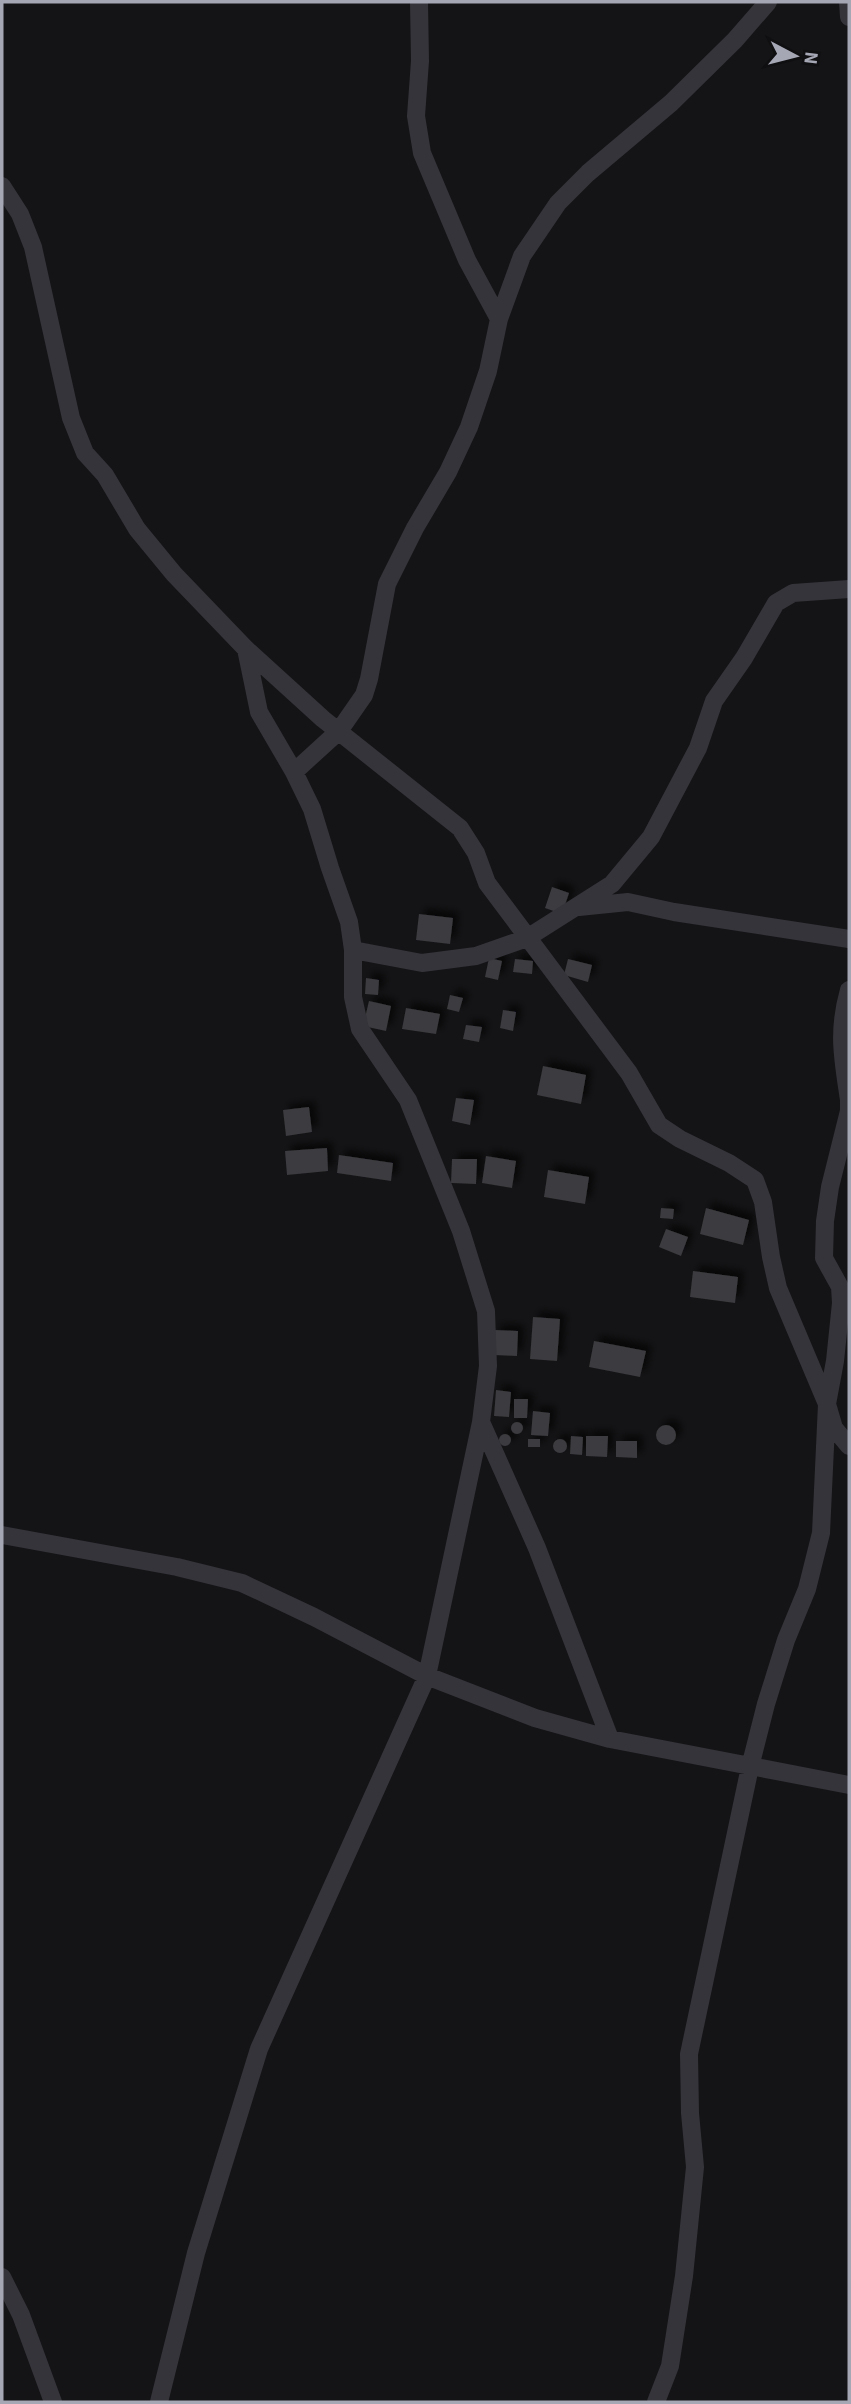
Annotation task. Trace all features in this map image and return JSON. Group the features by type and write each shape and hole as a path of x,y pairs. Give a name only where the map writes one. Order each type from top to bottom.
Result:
{"street":[{"path":"419,2 420,61 416,116 422,153 467,260 499,319"},
{"path":"294,772 339,731 364,695 387,584 415,528 448,472 469,427 488,371 499,319 522,256 558,203 588,173 671,103 735,40 768,2"},
{"path":"848,2 849,17"},
{"path":"2,186 20,214 33,247 71,418 85,453 105,475 137,529 174,574 246,649 339,731 460,828 476,853 487,883 629,1073 659,1125 755,1180 763,1202 778,1288 827,1404 834,1428 849,1446"},
{"path":"352,950 422,963 476,956 527,939 612,884 651,837 698,748 714,701 744,658 776,603 793,593 849,589"},
{"path":"159,2402 196,2253 259,2049 427,1676 481,1422 488,1366 486,1311 461,1231 408,1100 360,1029 353,997 349,922 312,808 259,712 246,649"},
{"path":"576,907 628,902 674,912 849,939"},
{"path":"656,2402 670,2366 684,2276 695,2167 690,2113 689,2054 750,1767 778,1665 807,1588 821,1533 827,1404 841,1303 840,1287 824,1258 825,1221 830,1187 846,1133 849,1100 840,1037 849,990"},
{"path":"481,1422 537,1548 610,1739"},
{"path":"2,1535 177,1567 242,1583 427,1676 535,1718 610,1739 849,1785"},
{"path":"2,2277 21,2315 53,2402"}],"building":[{"path":"552,887 569,893 562,914 545,908"},
{"path":"419,914 453,918 450,944 416,940"},
{"path":"489,958 502,961 498,980 485,977"},
{"path":"515,959 533,961 532,974 513,972"},
{"path":"568,959 592,965 588,982 564,975"},
{"path":"366,978 379,980 378,995 365,994"},
{"path":"450,995 463,998 459,1012 447,1009"},
{"path":"369,1001 391,1006 386,1031 363,1026"},
{"path":"406,1008 440,1014 436,1034 402,1029"},
{"path":"503,1010 516,1012 513,1031 500,1028"},
{"path":"466,1025 482,1027 479,1042 463,1039"},
{"path":"543,1066 586,1075 581,1104 537,1095"},
{"path":"456,1098 474,1100 470,1125 452,1121"},
{"path":"309,1107 312,1132 286,1136 283,1110"},
{"path":"327,1148 328,1171 287,1175 285,1151"},
{"path":"339,1155 393,1163 391,1181 337,1173"},
{"path":"486,1156 516,1161 512,1188 482,1183"},
{"path":"452,1159 477,1159 476,1184 451,1183"},
{"path":"548,1170 589,1177 585,1204 544,1197"},
{"path":"661,1208 674,1209 673,1219 660,1218"},
{"path":"706,1208 749,1220 743,1245 700,1234"},
{"path":"666,1229 688,1237 681,1256 659,1247"},
{"path":"693,1271 738,1277 735,1303 690,1297"},
{"path":"533,1317 560,1319 557,1361 530,1359"},
{"path":"495,1330 518,1331 517,1356 494,1355"},
{"path":"594,1341 646,1351 640,1377 589,1367"},
{"path":"496,1390 511,1392 509,1417 494,1416"},
{"path":"514,1399 528,1399 527,1418 514,1418"},
{"path":"533,1411 550,1413 548,1436 531,1435"},
{"path":"517,1422 523,1428 517,1434 511,1428"},
{"path":"666,1425 673,1428 676,1435 673,1442 666,1445 659,1442 656,1435 659,1428"},
{"path":"505,1434 511,1440 505,1446 499,1440"},
{"path":"571,1436 583,1437 582,1455 570,1454"},
{"path":"586,1436 608,1436 607,1457 586,1456"},
{"path":"528,1439 540,1439 540,1447 528,1447"},
{"path":"560,1439 565,1441 565,1451 560,1453 555,1451 553,1446 555,1441"},
{"path":"616,1441 637,1441 637,1458 616,1457"}]}
